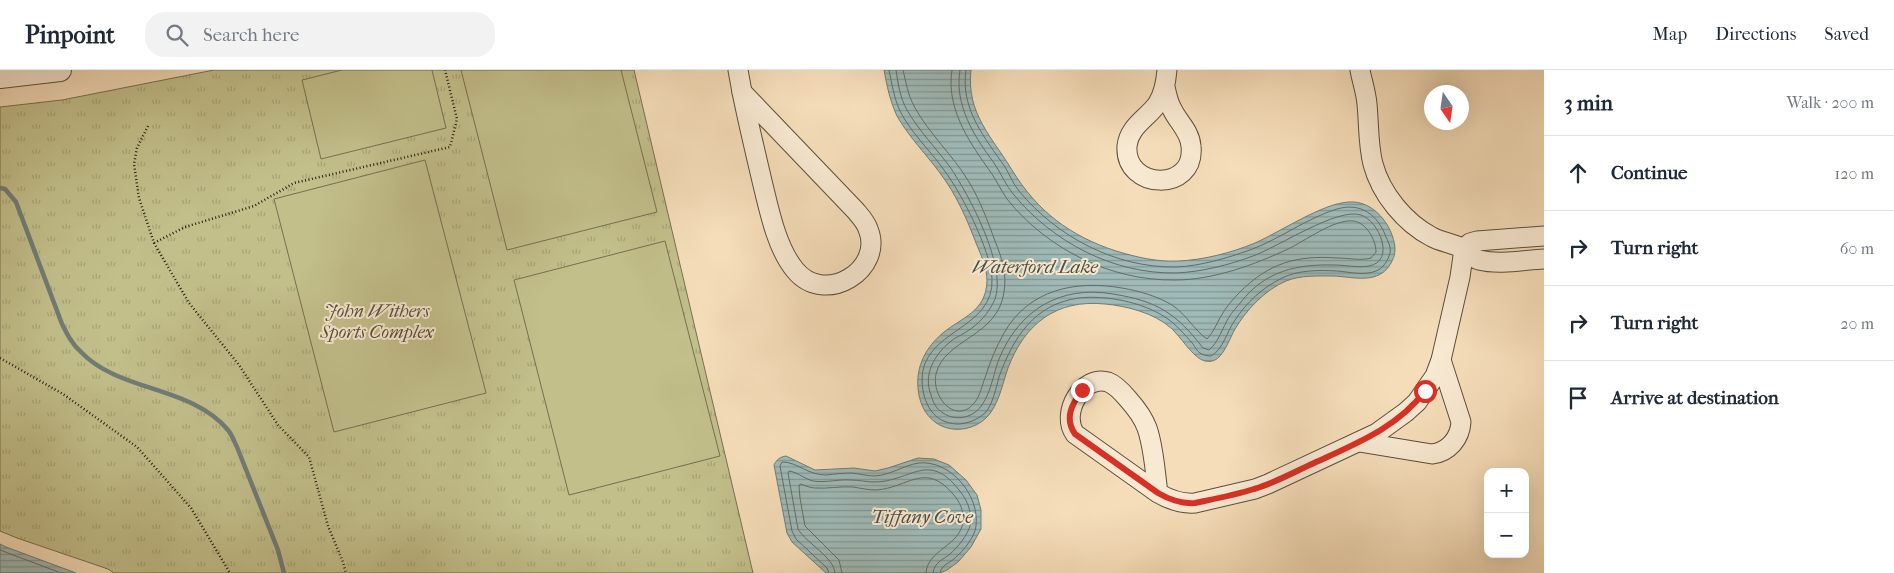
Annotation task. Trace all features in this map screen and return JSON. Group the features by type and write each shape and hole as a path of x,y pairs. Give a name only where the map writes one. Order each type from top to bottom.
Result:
{"street":[{"path":"0,77 60,70"},
{"path":"738,70 742,92 770,211 778,237 790,263 803,278 811,282 830,285 840,284 848,280 860,269 868,256 871,238 869,229 855,210 742,92"},
{"path":"1360,70 1367,105 1373,164 1390,199 1416,227 1444,243 1464,249 1474,258 1480,260 1505,262 1544,259"},
{"path":"1166,79 1172,109 1188,133 1192,149 1188,165 1177,177 1170,180 1153,180 1145,177 1131,165 1127,147 1129,137 1134,128 1158,103 1166,79"},
{"path":"1158,493 1147,428 1138,411 1113,384 1106,381 1091,384 1082,390 1071,408 1069,422 1071,428 1081,439 1158,493 1168,499 1186,504 1195,503 1255,489 1377,433 1411,407 1434,376 1441,360 1460,277 1464,249 1470,243 1478,240 1544,236"},
{"path":"1359,442 1432,454 1439,453 1457,439 1461,422 1441,360"}],"path":[{"path":"154,243 185,227 254,206 294,183 450,147 456,119 445,70"},
{"path":"148,126 137,148 134,164 139,198 154,243 189,303 239,365 278,425 309,457 315,473 328,526 346,573"},
{"path":"0,358 63,394 137,447 191,508 230,573"}],"green space":[{"name":"John Withers Sports Complex","path":"214,70 634,70 753,573 114,573 108,569 0,531 0,107 62,100"},
{"path":"342,70 432,70 446,128 321,159 302,80"},
{"path":"461,70 621,70 657,212 507,250"},
{"path":"425,160 486,393 334,432 274,199"},
{"path":"665,241 720,456 569,495 514,280"}],"water":[{"name":"Waterford Lake","path":"884,70 971,70 972,99 982,124 1022,185 1032,198 1056,220 1069,230 1099,245 1154,260 1178,261 1207,258 1246,247 1327,207 1358,202 1374,210 1386,223 1393,239 1394,257 1386,270 1373,277 1310,276 1292,279 1278,285 1251,307 1235,329 1221,354 1211,361 1205,361 1196,356 1171,328 1157,318 1140,311 1113,305 1088,303 1058,310 1045,317 1024,338 1008,368 997,402 986,418 980,423 965,429 942,426 928,415 921,402 918,380 919,372 923,358 937,338 978,307 986,291 986,271 969,225 951,189 897,116"},
{"name":"Tiffany Cove","path":"786,456 815,470 854,468 875,471 918,458 934,459 949,465 966,480 977,495 981,510 981,529 971,547 958,562 940,573 826,573 792,542 787,533 774,465 776,461"},
{"path":"0,544 6,547 76,573 0,573"}],"waterway":[{"path":"0,188 5,189 16,202 62,324 78,349 97,365 115,375 195,405 213,416 228,430 237,447 278,550 284,573"}],"route":[{"path":"1082,390 1075,399 1069,415 1069,422 1075,434 1158,493 1168,499 1186,504 1255,489 1343,450 1377,433 1406,412 1425,391"}]}
